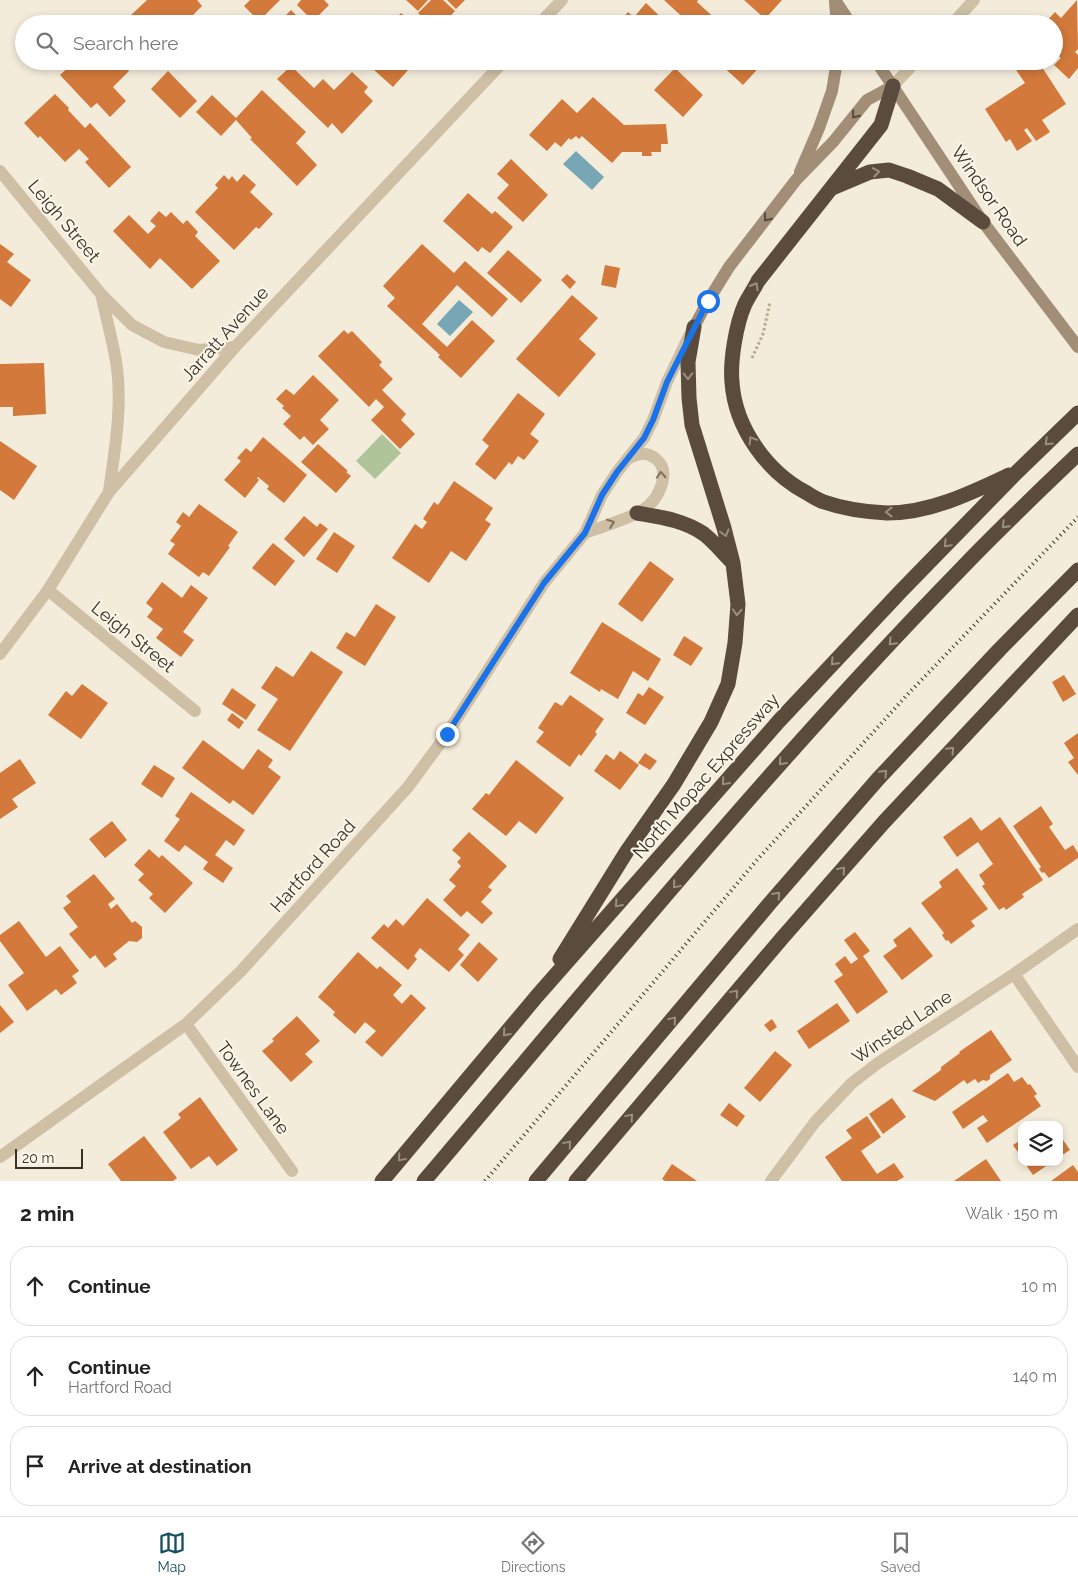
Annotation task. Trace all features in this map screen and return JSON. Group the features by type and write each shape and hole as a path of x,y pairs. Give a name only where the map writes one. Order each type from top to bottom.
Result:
{"highway":[{"path":"893,86 880,124 758,281 744,306 732,361 732,383 736,406 748,433 766,462 793,486 822,502 856,510 916,511 945,502 1018,472"},
{"path":"830,188 870,172 888,170 938,189 983,222"},
{"path":"537,996 628,851 674,784 711,722 728,684 735,643 738,604 733,564 724,528 692,425 688,362 694,327"},
{"name":"North Mopac Expressway","path":"382,1181 537,996 779,721 901,591 1078,412"},
{"path":"424,1181 738,811 953,577 1078,454"},
{"path":"637,513 669,518 683,523 705,535 733,564"},
{"path":"536,1181 770,903 878,779 1078,570"},
{"path":"576,1181 782,937 884,822 1078,615"}],"main road":[{"path":"835,0 836,15"},
{"path":"835,0 845,15"},
{"path":"796,180 830,98 835,70"},
{"name":"Windsor Road","path":"882,70 983,222 1078,347"},
{"path":"694,327 729,267 796,180 833,142 867,100 893,86"}],"street":[{"path":"548,15 562,0"},
{"path":"960,15 974,0"},
{"name":"Jarratt Avenue","path":"0,654 48,590 109,492 235,347 496,70"},
{"path":"893,86 908,70"},
{"name":"Leigh Street","path":"0,171 101,294 132,325 164,342 199,350 235,347"},
{"name":"Leigh Street","path":"101,294 116,362 118,399 116,441 109,492"},
{"name":"Hartford Road","path":"0,1157 186,1024 240,972 408,787 447,734 544,583 585,533 602,495 617,472 644,438 667,382 694,327"},
{"name":"Hartford Road","path":"585,533 637,513 648,506 657,495 662,484 663,473 659,461 651,455 642,454 627,459"},
{"name":"Leigh Street","path":"48,590 195,711"},
{"name":"Winsted Lane","path":"774,1179 815,1122 852,1083 878,1063 1014,974 1078,929"},
{"path":"1014,974 1078,1067"},
{"name":"Townes Lane","path":"186,1024 292,1172"}],"path":[{"path":"749,363 764,334 768,308 773,294"}],"green space":[{"path":"382,434 401,453 375,479 356,461"}],"water":[{"path":"576,151 604,177 592,190 563,164"},
{"path":"459,300 473,312 450,336 437,324"}],"building":[{"path":"147,0 197,0 202,6 193,15 131,15"},
{"path":"250,0 280,0 265,15 253,15 244,6"},
{"path":"301,0 324,0 329,5 319,15 307,15 297,5"},
{"path":"406,0 428,0 418,11"},
{"path":"431,0 443,0 455,11 451,15 420,15 418,13"},
{"path":"447,0 465,0 456,9"},
{"path":"664,0 698,0 697,2 711,15 680,15"},
{"path":"744,0 782,0 769,15 761,15"},
{"path":"1077,0 1078,49 1075,52 1078,55 1078,68 1069,79 1059,70 1063,70 1063,16"},
{"path":"646,3 659,15 636,15"},
{"path":"291,10 296,15 286,15"},
{"path":"65,70 128,70 113,87 126,101 110,117 97,103 91,108 60,75"},
{"path":"287,70 295,70 314,88 323,79 334,90 352,72 368,87 364,92 373,101 342,134 332,123 328,128 277,79"},
{"path":"374,70 408,70 393,87"},
{"path":"673,70 677,70 703,95 683,117 654,90"},
{"path":"727,70 757,70 743,85"},
{"path":"1016,70 1044,70 1066,104 1042,120 1050,132 1036,141 1027,128 1024,130 1032,141 1017,151 1010,139 1006,142 985,109 1025,83"},
{"path":"168,71 197,101 180,118 151,89"},
{"path":"262,90 306,132 296,143 317,165 297,186 250,139 252,138 236,120 221,136 196,112 212,95 236,118"},
{"path":"55,94 85,128 90,123 131,167 109,188 85,162 89,159 79,149 65,162 40,136 38,138 24,123"},
{"path":"593,97 624,125 666,124 668,144 661,144 661,152 651,152 652,156 642,156 642,152 622,152 612,163 582,136 579,139 576,136 571,140 569,138 561,147 555,142 547,151 529,135 562,99 577,113"},
{"path":"511,159 548,195 523,222 497,198 509,185 497,174"},
{"path":"244,174 256,185 250,192 273,214 259,229 256,227 234,250 195,212 218,188 215,185 224,175 229,180 232,176 237,182"},
{"path":"468,193 492,214 495,211 513,227 490,253 482,247 478,252 443,221"},
{"path":"159,211 166,217 171,212 183,224 187,220 198,232 195,236 220,261 192,289 160,258 150,269 113,231 129,215 148,234 156,226 150,221"},
{"path":"0,244 14,254 7,262 31,280 11,307 0,299"},
{"path":"422,244 454,273 465,261 508,299 492,317 457,285 422,324 447,347 472,320 495,341 461,378 438,357 440,355 387,306 395,298 383,286"},
{"path":"508,250 542,280 521,303 487,273"},
{"path":"605,265 620,268 616,288 601,285"},
{"path":"567,274 576,282 570,289 561,280"},
{"path":"572,295 598,318 579,339 596,354 559,397 516,359"},
{"path":"344,330 348,334 352,331 382,362 379,365 393,379 382,390 406,414 401,420 415,434 400,449 371,420 384,407 376,399 369,407 318,356"},
{"path":"44,363 46,414 13,416 13,407 0,407 0,364"},
{"path":"313,375 339,400 320,420 329,429 313,445 304,436 300,440 283,424 291,416 276,399 286,389 294,395"},
{"path":"518,393 545,414 530,434 539,441 524,460 518,456 512,465 509,462 495,480 475,464 489,446 482,440"},
{"path":"263,437 307,475 284,503 267,489 269,486 258,477 259,480 245,498 224,480 241,461 237,458 246,448 251,452"},
{"path":"0,441 37,466 14,500 0,490"},
{"path":"318,444 348,471 346,472 351,476 336,493 301,462"},
{"path":"454,481 493,508 485,520 491,524 466,561 451,551 429,583 392,558 415,524 422,529 427,522 423,519 434,502 438,505"},
{"path":"199,504 238,532 228,546 230,547 209,576 203,572 199,577 168,554 175,544 170,541 181,526 176,522 183,512 189,517"},
{"path":"304,516 317,527 320,523 328,529 304,557 284,539"},
{"path":"334,532 355,546 337,573 316,559"},
{"path":"273,543 295,561 275,586 252,568"},
{"path":"650,561 674,579 642,622 618,604"},
{"path":"162,582 182,598 191,585 208,598 183,632 194,640 181,657 156,638 163,629 147,617 153,609 146,603"},
{"path":"376,604 396,617 365,666 336,648 346,632 355,637"},
{"path":"602,622 661,659 648,681 633,671 618,699 601,689 600,692 570,673"},
{"path":"684,636 703,648 691,666 673,655"},
{"path":"311,651 343,672 290,751 257,730 278,699 261,688 276,666 293,677"},
{"path":"1064,675 1076,694 1063,702 1052,682"},
{"path":"82,684 108,703 81,739 48,715 66,691 72,696"},
{"path":"649,687 664,697 645,725 626,713 638,693 643,696"},
{"path":"232,688 256,705 246,720 222,704"},
{"path":"570,695 604,719 595,732 597,734 581,756 579,754 570,767 536,742 544,732 538,728 555,702 562,706"},
{"path":"232,713 244,722 239,729 227,720"},
{"path":"1078,733 1078,775 1068,762 1074,758 1064,743"},
{"path":"203,740 243,770 258,749 273,760 268,767 281,777 253,815 233,800 230,804 182,768"},
{"path":"620,751 639,765 620,790 594,771 606,754 614,760"},
{"path":"645,753 657,761 650,770 638,763"},
{"path":"20,759 36,783 12,799 18,807 0,819 0,773"},
{"path":"516,760 564,798 536,834 519,821 506,836 472,809 486,793 489,795"},
{"path":"154,765 175,778 162,798 141,784"},
{"path":"191,792 245,830 234,846 226,840 215,855 233,868 223,883 203,869 208,862 185,845 179,852 164,841 180,819 175,816"},
{"path":"1041,806 1053,824 1049,827 1065,850 1073,845 1078,853 1078,858 1049,878 1039,869 1041,867 1013,826"},
{"path":"971,817 981,831 1000,817 1043,880 1022,894 1024,897 1006,910 1004,907 999,910 982,886 985,884 979,875 993,864 978,842 957,857 943,837"},
{"path":"112,821 127,840 105,858 89,839"},
{"path":"469,832 507,866 488,887 492,890 481,902 493,913 482,924 467,911 461,917 443,900 456,886 449,880 461,866 457,862 461,858 452,850"},
{"path":"149,849 159,858 162,855 193,883 165,913 149,898 153,894 138,880 144,874 134,865"},
{"path":"957,868 988,909 971,921 975,926 951,944 948,940 946,941 942,935 944,933 921,903 942,887 939,882"},
{"path":"94,874 115,899 108,904 111,909 117,904 132,923 135,921 142,927 142,938 137,942 129,941 113,954 117,959 105,968 95,955 90,959 69,934 78,927 63,908 71,902 66,896"},
{"path":"427,898 470,935 458,949 464,955 449,972 420,948 414,956 417,959 408,970 371,938 384,924 388,928 396,919 403,926"},
{"path":"19,921 46,957 60,946 79,971 72,976 77,983 61,995 56,989 27,1011 8,985 24,973 0,941 0,935"},
{"path":"910,927 933,956 902,980 883,956 897,946 893,940"},
{"path":"855,932 870,951 863,956 888,992 857,1014 834,981 843,975 835,964 845,956 851,964 858,959 844,940"},
{"path":"479,942 498,959 478,982 460,965"},
{"path":"358,952 377,969 380,966 402,985 393,995 402,1004 411,994 426,1008 382,1057 365,1042 376,1031 365,1022 355,1034 333,1015 335,1012 318,997"},
{"path":"837,1003 850,1021 809,1049 797,1031"},
{"path":"0,1005 14,1022 0,1033"},
{"path":"297,1016 320,1041 305,1054 313,1062 291,1082 262,1051"},
{"path":"772,1019 777,1027 770,1032 764,1025"},
{"path":"991,1030 1012,1060 990,1075 990,1079 978,1083 975,1079 967,1084 964,1080 935,1101 912,1091 941,1070 941,1067 959,1052"},
{"path":"775,1051 792,1065 760,1102 744,1088"},
{"path":"1008,1073 1014,1082 1022,1077 1028,1085 1030,1084 1037,1094 1034,1096 1041,1106 987,1143 977,1128 988,1121 983,1115 963,1129 952,1112"},
{"path":"200,1097 238,1150 217,1166 209,1156 191,1169 163,1132 181,1118 178,1114"},
{"path":"892,1098 906,1117 883,1134 869,1114"},
{"path":"729,1103 745,1116 737,1127 720,1115"},
{"path":"867,1116 881,1137 861,1151 877,1174 894,1163 904,1177 897,1181 842,1181 825,1157 852,1138 846,1130"},
{"path":"144,1136 177,1178 173,1181 121,1181 108,1164"},
{"path":"1063,1140 1070,1150 1063,1154"},
{"path":"1018,1142 1018,1152 1013,1145"},
{"path":"986,1159 1001,1181 954,1181"},
{"path":"672,1164 697,1181 665,1181 662,1179"},
{"path":"1073,1165 1078,1172 1078,1181 1051,1181"},
{"path":"1027,1166 1046,1166 1033,1175"}],"railway":[{"path":"485,1181 757,860 907,695 1078,517"}],"route":[{"path":"447,734 544,583 585,533 602,495 617,472 644,438 667,382 708,301"}]}
